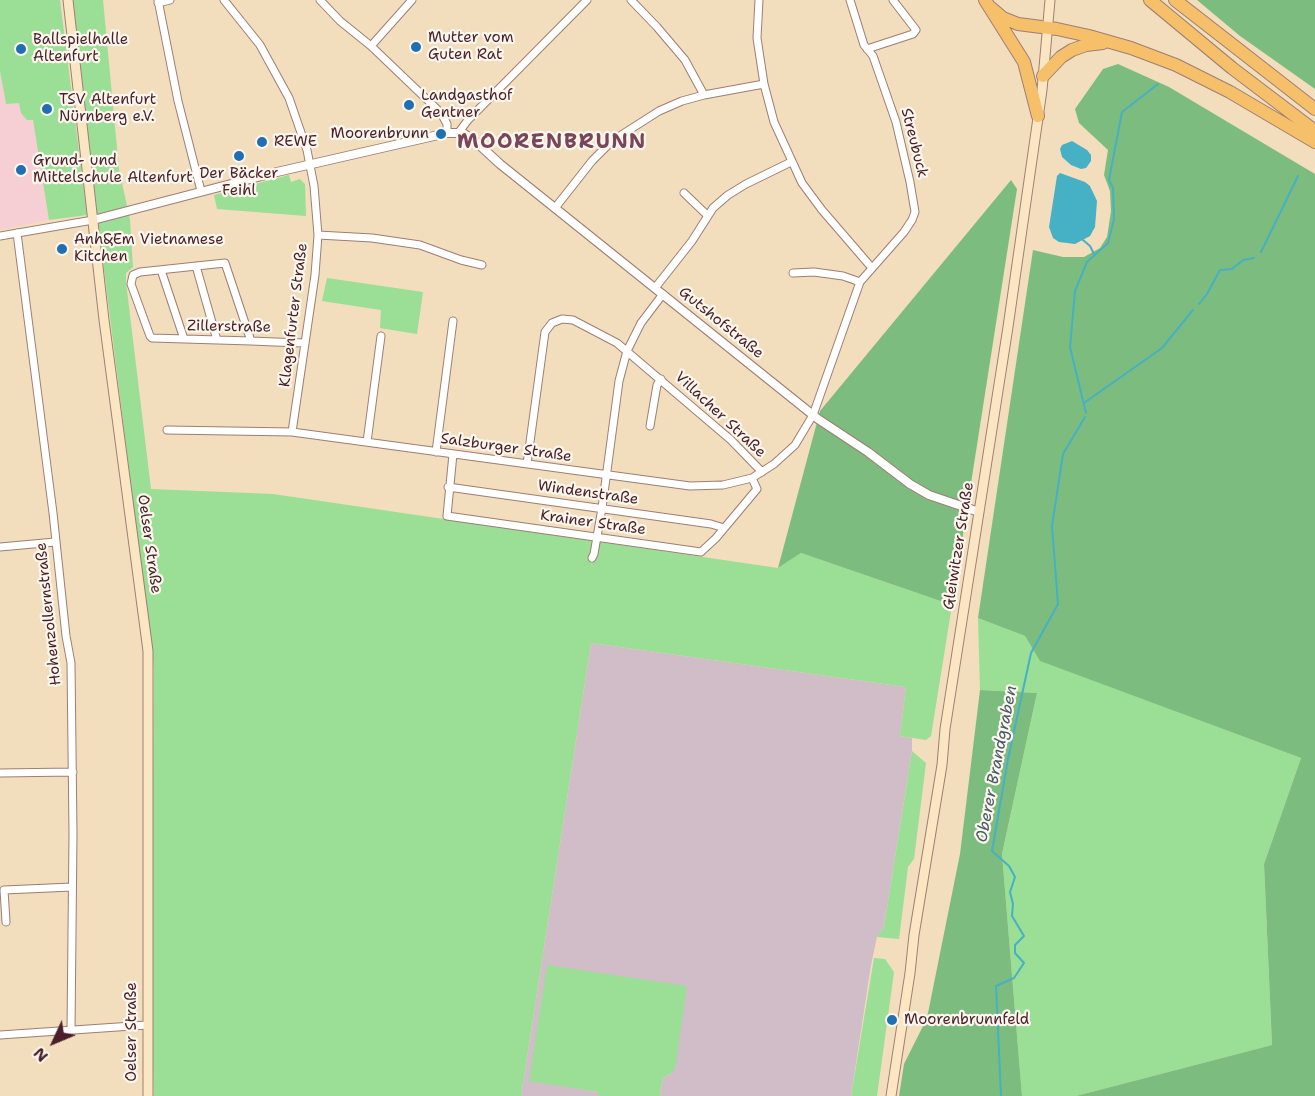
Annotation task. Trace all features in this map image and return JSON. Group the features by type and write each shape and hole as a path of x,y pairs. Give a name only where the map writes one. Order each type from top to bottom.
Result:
{"highway":[{"path":"1150,0 1249,81 1315,131"},
{"path":"1175,0 1315,109"},
{"path":"988,4 1012,22 1111,42 1189,71 1230,92 1315,142"},
{"path":"988,4 1024,62 1038,116"},
{"path":"1043,76 1061,57 1072,50 1086,45 1111,42"}],"main road":[{"name":"Oelser Straße","path":"68,0 111,379 148,651 148,1096"},
{"name":"Gleiwitzer Straße","path":"891,1096 1038,116 1050,0"}],"street":[{"path":"170,0 158,1 175,86 201,191"},
{"name":"Klagenfurter Straße","path":"224,0 250,29 292,104 314,186 318,235 315,275 292,432"},
{"path":"320,0 441,113 447,124 447,133"},
{"path":"371,46 412,0"},
{"path":"0,236 93,220 201,191 459,132 468,120 587,0"},
{"path":"631,0 685,60 704,95"},
{"path":"759,0 757,38 764,84 774,122 802,183 872,268"},
{"name":"Streubuck","path":"813,415 860,282 904,232 915,212 896,122 873,56 864,45 850,0"},
{"path":"867,49 913,34 916,30 893,0"},
{"path":"555,208 592,161 624,132 661,110 682,100 764,84"},
{"name":"Gutshofstraße","path":"459,132 475,141 500,164 813,415 910,484 929,495 979,512"},
{"path":"655,288 692,241 707,215 728,195 791,162"},
{"path":"684,193 707,215"},
{"name":"Hohenzollernstraße","path":"17,233 71,663 73,772 71,1030"},
{"path":"318,235 372,238 420,245 482,265"},
{"path":"184,339 162,270 225,262 251,341"},
{"path":"196,266 217,340"},
{"name":"Zillerstraße","path":"162,270 137,273 133,275 131,284 152,338 305,343"},
{"path":"793,273 814,272 843,276 860,282"},
{"path":"592,558 602,508 619,381 627,351 642,321 663,294"},
{"name":"Villacher Straße","path":"527,464 545,332 548,327 559,320 573,320 617,343 627,351 731,440 762,472"},
{"path":"436,452 453,321"},
{"path":"367,442 381,336"},
{"name":"Villacher Straße","path":"650,426 657,385 661,379"},
{"name":"Salzburger Straße","path":"167,430 292,432 690,486 723,485 752,478 783,457 795,445 813,415"},
{"name":"Krainer Straße","path":"453,454 447,516 701,552 757,489 752,478"},
{"name":"Windenstraße","path":"448,487 602,508 724,528"},
{"path":"0,547 55,542"},
{"path":"0,772 73,772"},
{"path":"6,922 4,890 72,887"},
{"path":"0,1035 147,1025"}],"shaded area":[{"name":"Grund- und Mittelschule Altenfurt","path":"0,71 6,104 19,102 33,120 49,220 0,230"},
{"path":"591,643 906,687 900,736 912,738 912,751 884,927 877,937 871,965 851,1096 662,1096 660,1093 663,1078 673,1072 548,965 530,1080 598,1092 598,1096 521,1096"}],"green space":[{"name":"TSV Altenfurt Nürnberg e.V.","path":"0,0 60,0 87,215 49,220 33,120 27,120 21,113 19,103 6,104 0,71"},
{"path":"73,0 103,0 119,169 130,220 133,267 126,273 126,282 151,489 273,494 778,568 801,553 952,605 931,736 926,740 900,736 906,687 591,643 521,1096 154,1096 151,1007 154,668 100,238"},
{"path":"1197,0 1315,0 1315,89 1240,36"},
{"path":"1118,64 1169,87 1315,174 1315,1096 1076,1096 1272,1045 1264,864 1301,758 1040,661 1025,636 978,618 1033,250 1063,257 1084,257 1100,248 1107,237 1111,211 1110,191 1104,175 1108,150 1079,123 1075,109 1103,69"},
{"path":"289,175 291,182 300,179 305,184 306,216 217,209 214,195"},
{"path":"1011,180 1017,189 952,605 801,553 778,568 820,411"},
{"path":"327,278 423,292 417,334 380,328 381,310 322,301"},
{"path":"978,618 1025,636 1041,661 1301,758 1264,864 1272,1045 1076,1096 1022,1096 1002,854 1037,693 980,690"},
{"path":"980,690 1037,693 1002,854 1022,1096 899,1096 904,1064 927,1018 960,854"},
{"path":"912,751 926,763 914,859 908,867 899,939 877,937 884,927"},
{"path":"874,958 885,959 894,972 877,1096 851,1096"},
{"path":"547,965 687,986 676,1064 673,1072 663,1078 660,1093 662,1096 598,1096 598,1092 529,1081"}],"water":[{"path":"1072,141 1091,155 1091,161 1086,168 1081,169 1071,165 1062,157 1060,149 1062,145"},
{"path":"1060,173 1085,182 1090,186 1097,201 1095,227 1090,236 1075,244 1059,242 1053,238 1049,227 1057,176"}],"waterway":[{"name":"Oberer Brandgraben","path":"1086,413 1070,347 1075,291 1087,262 1108,243 1114,219 1113,188 1109,180 1122,112 1158,84"},
{"path":"1261,252 1298,176"},
{"path":"1083,240 1094,254"},
{"path":"1199,304 1220,270 1232,269 1243,260 1254,258"},
{"path":"1084,403 1162,348 1193,310"},
{"name":"Oberer Brandgraben","path":"1001,1096 996,986 1014,978 1024,963 1015,953 1015,945 1024,936 1012,916 1013,904 1010,892 1015,877 1009,866 992,851 1008,759 1031,653 1058,604 1052,526 1063,454 1085,417"}],"place":[{"name":"Mutter vom Guten Rat","path":"416,47"},
{"name":"Ballspielhalle Altenfurt","path":"21,49"},
{"name":"Landgasthof Gentner","path":"409,105"},
{"name":"TSV Altenfurt Nürnberg e.V.","path":"47,109"},
{"name":"Moorenbrunn","path":"441,134"},
{"name":"REWE","path":"262,142"},
{"name":"Der Bäcker Feihl","path":"239,156"},
{"name":"Grund- und Mittelschule Altenfurt","path":"21,170"},
{"name":"Anh&Em Vietnamese Kitchen","path":"62,249"},
{"name":"Moorenbrunnfeld","path":"892,1020"}],"district":[{"name":"MOORENBRUNN","path":"552,143"}]}
